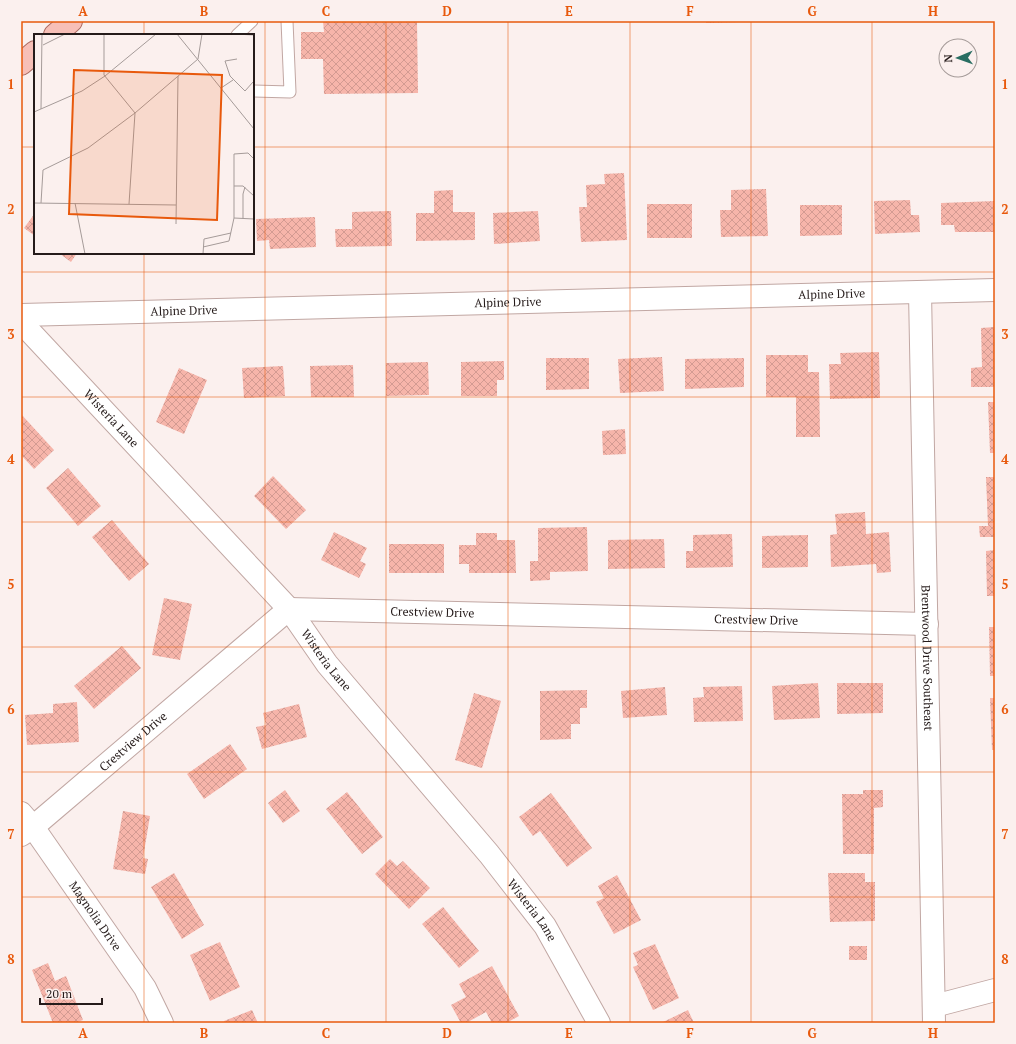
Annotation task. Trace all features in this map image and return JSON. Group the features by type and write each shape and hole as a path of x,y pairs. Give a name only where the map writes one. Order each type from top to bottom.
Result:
{"main road":[{"path":"56,34 71,21"},
{"path":"21,64 34,53"}],"street":[{"name":"Alpine Drive","path":"21,315 995,290"},
{"name":"Brentwood Drive Southeast","path":"920,292 934,1014"},
{"name":"Wisteria Lane","path":"21,322 289,609 327,664 489,854 545,926 599,1023"},
{"name":"Crestview Drive","path":"25,825 289,609 927,624"},
{"name":"Magnolia Drive","path":"25,825 145,988 162,1023"},
{"path":"934,1014 995,990"}],"lane":[{"path":"238,34 252,21"},
{"path":"254,91 290,92 287,21"}],"building":[{"path":"323,21 417,21 418,93 324,94 323,59 301,59 301,32 324,32"},
{"path":"706,21 739,21 739,22 706,23"},
{"path":"624,173 627,240 581,242 579,207 587,207 586,185 605,184 604,174"},
{"path":"766,189 768,236 721,237 720,210 731,210 731,190"},
{"path":"453,190 453,212 475,212 475,240 416,241 416,213 434,213 434,191"},
{"path":"910,200 911,215 919,215 920,232 875,234 874,201"},
{"path":"995,201 995,232 955,232 954,225 941,225 941,203"},
{"path":"647,204 692,204 692,238 647,238"},
{"path":"800,205 842,205 842,235 800,236"},
{"path":"391,211 392,246 336,247 335,229 352,229 352,212"},
{"path":"538,211 540,241 494,244 493,213"},
{"path":"34,214 34,235 24,228"},
{"path":"315,217 316,247 270,249 269,240 257,241 256,219"},
{"path":"60,254 76,254 71,262"},
{"path":"995,327 995,387 971,387 971,368 982,367 981,328"},
{"path":"879,352 880,398 830,399 829,364 841,364 840,353"},
{"path":"766,355 808,355 808,372 819,372 820,437 796,437 796,397 766,397"},
{"path":"662,357 664,391 620,393 618,359"},
{"path":"546,358 589,358 589,389 546,390"},
{"path":"744,358 744,387 685,389 685,359"},
{"path":"504,361 504,380 497,380 497,396 461,396 461,362"},
{"path":"428,362 429,395 386,396 386,363"},
{"path":"353,365 354,397 311,397 310,366"},
{"path":"283,366 285,396 244,398 242,368"},
{"path":"179,368 207,380 184,434 156,422"},
{"path":"988,402 995,402 995,453 990,453"},
{"path":"21,414 54,450 34,469 21,455"},
{"path":"625,429 626,454 603,455 602,431"},
{"path":"68,468 101,506 78,526 46,488"},
{"path":"273,476 306,510 286,529 254,496"},
{"path":"986,477 995,477 995,537 980,537 979,526 988,526"},
{"path":"865,512 866,534 889,532 891,572 877,573 876,564 831,567 830,535 837,534 835,514"},
{"path":"112,520 149,564 129,581 92,537"},
{"path":"587,527 588,571 550,572 550,580 530,581 530,561 538,561 538,528"},
{"path":"334,532 367,548 360,561 366,564 359,578 321,560"},
{"path":"476,533 497,533 497,540 515,540 516,573 469,573 469,564 459,564 459,545 476,545"},
{"path":"732,534 733,567 686,568 686,551 693,551 693,535"},
{"path":"808,535 808,567 762,568 762,536"},
{"path":"664,539 665,568 608,569 608,540"},
{"path":"389,544 444,544 444,573 389,573"},
{"path":"995,550 995,596 987,596 986,551"},
{"path":"164,598 192,604 180,660 152,655"},
{"path":"989,627 995,627 995,676 990,676"},
{"path":"122,646 141,668 94,709 74,686"},
{"path":"818,683 820,718 774,720 772,686"},
{"path":"837,683 883,683 883,713 837,714"},
{"path":"742,686 743,721 694,722 693,698 704,697 703,687"},
{"path":"665,687 667,715 623,718 621,691"},
{"path":"587,690 587,708 580,708 580,724 571,724 571,739 540,740 540,691"},
{"path":"474,693 501,701 482,768 455,760"},
{"path":"990,698 995,698 995,750 992,750"},
{"path":"77,702 79,742 27,745 25,715 53,713 53,704"},
{"path":"299,704 307,737 262,749 256,727 266,725 263,713"},
{"path":"230,744 247,769 204,799 187,774"},
{"path":"285,790 300,811 283,823 268,803"},
{"path":"863,790 883,790 883,807 874,808 874,854 843,854 842,794 863,794"},
{"path":"347,792 383,837 362,854 326,809"},
{"path":"551,793 592,848 567,867 540,831 533,836 519,817"},
{"path":"123,811 150,816 143,858 148,859 145,874 113,869"},
{"path":"390,859 397,866 403,861 430,888 409,909 375,874"},
{"path":"174,873 204,925 182,939 151,887"},
{"path":"828,873 865,873 865,882 875,882 875,921 830,922"},
{"path":"617,875 641,920 614,934 596,902 604,898 598,886"},
{"path":"443,907 479,951 459,968 422,924"},
{"path":"220,942 240,987 210,1001 190,955"},
{"path":"655,944 679,998 653,1010 633,967 638,965 633,953"},
{"path":"849,946 867,946 867,960 849,960"},
{"path":"48,963 55,981 66,976 83,1020 75,1023 53,1023 32,970"},
{"path":"492,966 519,1016 506,1023 492,1023 486,1012 466,1023 461,1023 451,1005 466,997 459,984"},
{"path":"252,1010 258,1023 225,1023 224,1021"},
{"path":"688,1010 694,1023 661,1023"}]}
